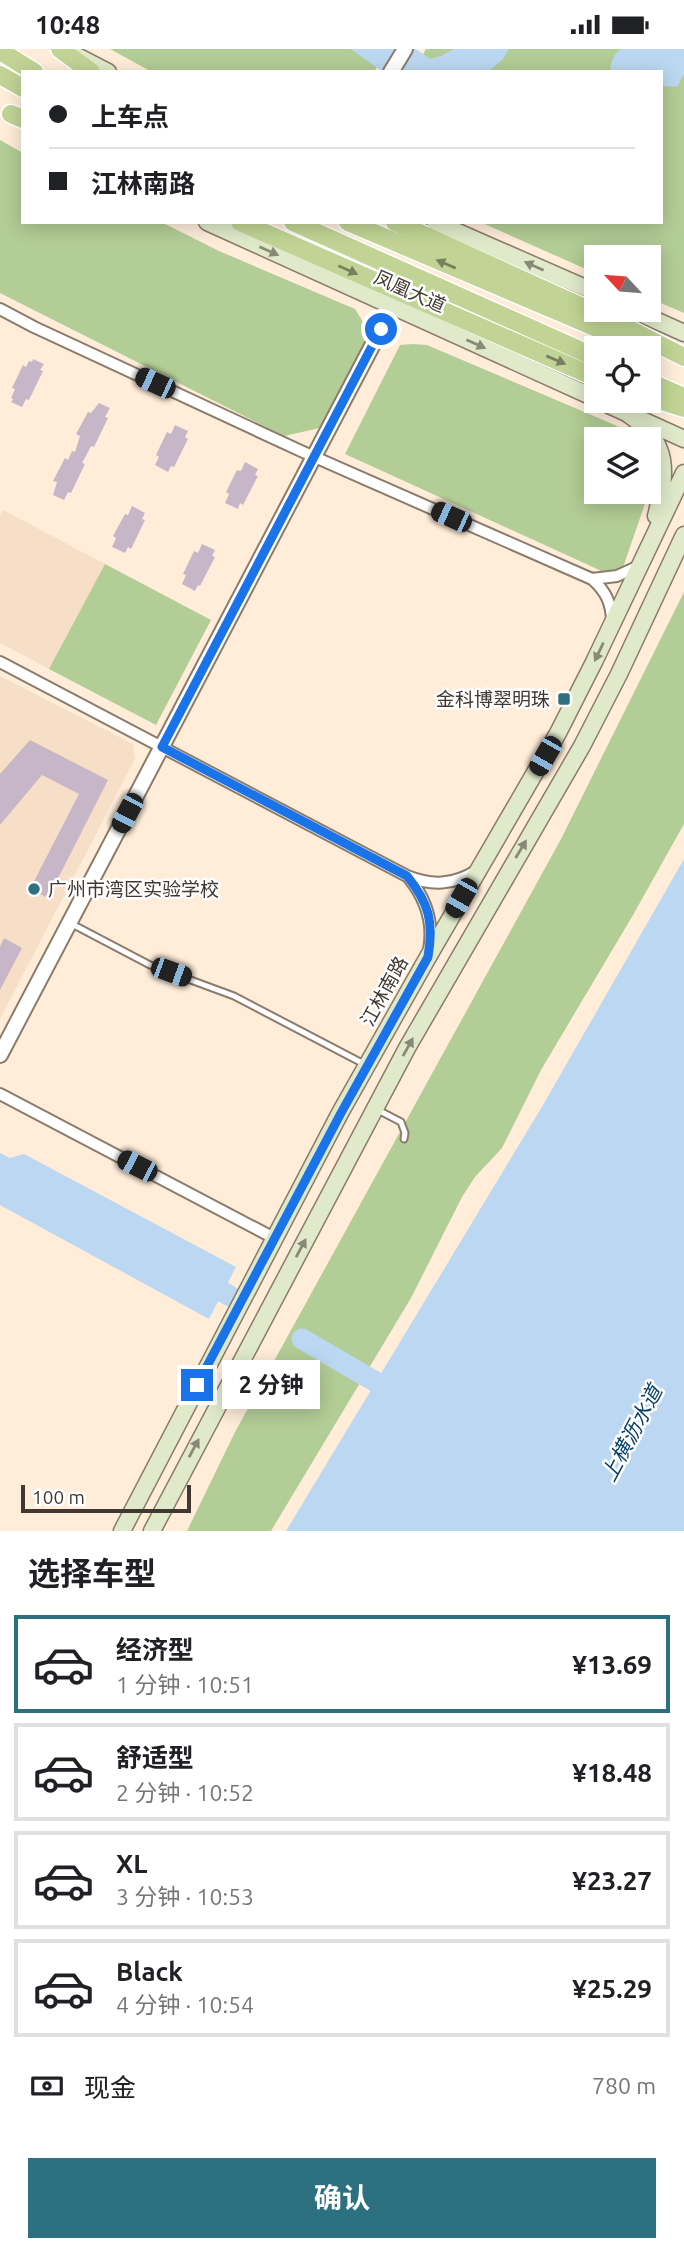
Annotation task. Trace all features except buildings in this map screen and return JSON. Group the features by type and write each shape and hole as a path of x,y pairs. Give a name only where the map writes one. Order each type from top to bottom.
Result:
{"main road":[{"path":"62,49 88,70"},
{"path":"62,49 104,70"},
{"path":"0,51 31,70"},
{"path":"0,75 21,87"},
{"name":"凤凰大道","path":"211,224 584,394"},
{"path":"245,224 584,372"},
{"name":"凤凰大道","path":"297,224 584,352"},
{"name":"凤凰大道","path":"353,224 616,336"},
{"path":"399,224 613,321 684,357"},
{"path":"440,224 584,287"},
{"path":"660,322 682,332"},
{"path":"661,356 684,365"},
{"path":"661,386 684,397"},
{"path":"661,401 684,408"},
{"path":"628,414 642,423 654,437 661,452 663,489 649,546"},
{"name":"凤凰大道","path":"628,414 684,439"},
{"name":"江林南路","path":"122,1528 367,1065 558,733 684,473"},
{"path":"152,1531 375,1108 445,981 582,745 619,674 684,535"}],"street":[{"path":"392,70 405,49"},
{"path":"0,1055 393,306"},
{"path":"0,309 314,457 592,579 606,594 612,613 612,624"},
{"path":"592,579 617,576 639,565"},
{"path":"0,662 407,876 421,881 443,883 465,878 478,870"},
{"path":"407,876 426,905 431,930 428,957"},
{"path":"0,1094 274,1238"}],"lane":[{"path":"69,923 150,965 234,996 367,1065"},
{"path":"375,1108 401,1122 404,1139"}],"shaded area":[{"path":"3,510 105,564 49,669 0,643 0,515"},
{"name":"广州市湾区实验学校","path":"0,676 133,744 135,759 0,1019"}],"green space":[{"path":"110,49 388,49 375,70 148,70"},
{"path":"426,49 684,49 684,313 662,304 662,245 584,245 584,268 484,224 663,224 663,70 414,70"},
{"path":"0,140 21,152 21,224 165,224 219,251 355,309 365,325 365,344 320,428 284,436 0,293"},
{"path":"400,345 427,345 618,427 584,427 584,504 645,504 619,579 345,454"},
{"path":"105,564 211,620 156,725 49,669"},
{"path":"684,592 684,824 541,1070 502,1148 475,1177 462,1197 411,1298 271,1531 187,1531 235,1432 561,839"}],"water":[{"path":"351,49 416,49 430,59 454,49 509,49 490,70 380,70"},
{"path":"621,49 684,49 684,74 677,87 663,86 663,70 611,70 616,54"},
{"name":"上横沥水道","path":"684,859 684,1531 286,1531 543,1105"},
{"path":"0,1153 10,1158 24,1154 236,1267 209,1319 0,1205"}],"waterway":[{"path":"199,1278 230,1296"},
{"path":"302,1339 400,1396"}],"place":[{"name":"金科博翠明珠","path":"564,699"},
{"name":"广州市湾区实验学校","path":"34,889"}],"route":[{"path":"197,1385 341,1113 428,957 431,939 426,905 407,876 162,747 381,329"}]}
